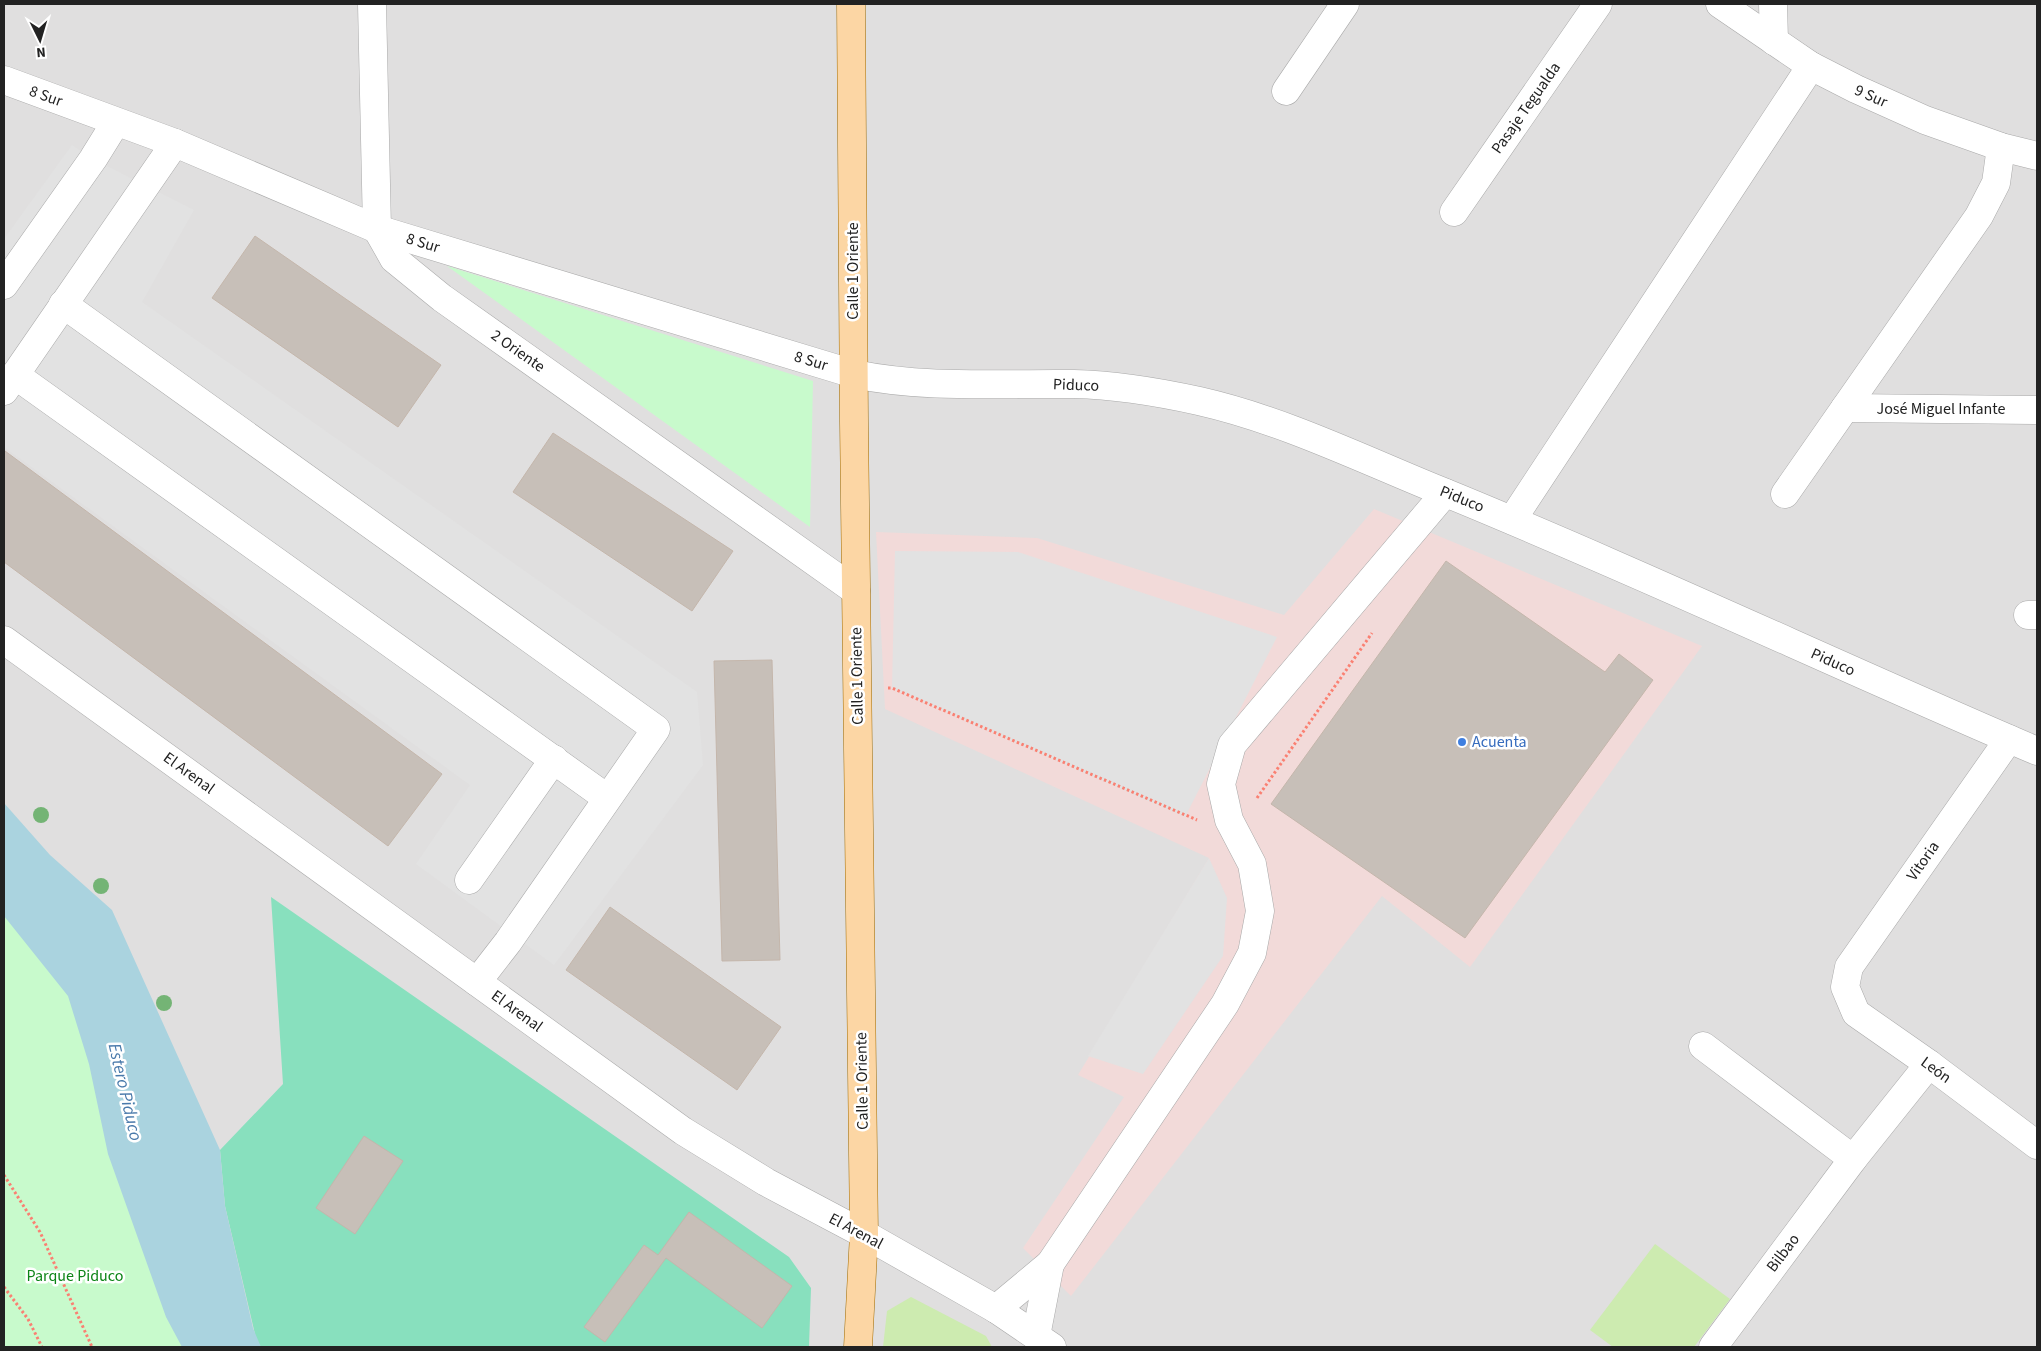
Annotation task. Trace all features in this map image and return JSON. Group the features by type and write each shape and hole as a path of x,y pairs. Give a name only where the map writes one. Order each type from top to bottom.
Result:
{"main road":[{"name":"Calle 1 Oriente","path":"851,4 864,1234 858,1347"}],"street":[{"name":"2 Oriente","path":"372,4 377,228 394,259 442,298 856,591"},
{"path":"1286,91 1345,4"},
{"name":"Pasaje Tegualda","path":"1454,212 1598,4"},
{"name":"9 Sur","path":"1720,4 1812,66 1856,89 1925,120 2002,147 2037,156"},
{"path":"1773,4 1774,41"},
{"path":"1512,520 1812,66"},
{"name":"8 Sur","path":"4,80 175,143 377,228 854,374"},
{"path":"4,285 93,159 116,122"},
{"path":"175,143 9,383 608,798"},
{"path":"1785,494 1984,208 1996,183 2002,147"},
{"path":"63,304 656,728 508,942 477,982"},
{"name":"Piduco","path":"854,374 885,381 924,384 1078,384 1110,387 1200,401 1280,425 1512,520 2037,751"},
{"name":"José Miguel Infante","path":"1845,408 2037,410"},
{"path":"996,1309 1050,1264 1225,1004 1252,953 1260,911 1252,864 1229,820 1221,784 1232,746 1445,493"},
{"name":"El Arenal","path":"4,640 683,1131 780,1190 864,1234 996,1309 1044,1342"},
{"name":"Vitoria","path":"1845,987 1849,967 2009,739"},
{"path":"469,880 554,760"},
{"name":"León","path":"1845,987 1856,1013 1929,1064 2037,1145"},
{"path":"1703,1046 1853,1159"},
{"name":"Bilbao","path":"1713,1347 1853,1159 1929,1064"},
{"path":"1044,1342 1050,1264"}],"path":[{"path":"858,691 892,688 1210,826 1241,817 1258,796 1376,627"},
{"path":"4,1175 40,1232 92,1347"},
{"path":"4,1287 28,1319 42,1347"}],"shaded area":[{"path":"4,4 2037,4 2037,1347 4,1347"},
{"path":"72,145 93,159 194,210 142,302 697,692 703,765 554,965 416,864 470,785 4,447 4,239"},
{"path":"1374,509 1702,646 1470,967 1382,896 1071,1296 1023,1248 1124,1097 1078,1075 1209,858 885,709 876,532 1037,538 1284,615"},
{"path":"895,551 1018,552 1277,637 1185,817 892,688"},
{"path":"1209,858 1227,898 1223,956 1143,1074 1088,1056"}],"green space":[{"path":"447,266 813,381 810,527"},
{"name":"Parque Piduco","path":"4,831 241,1347 4,1347"},
{"path":"271,897 789,1257 811,1288 809,1347 258,1347 225,1206 220,1150 283,1084"},
{"path":"1655,1244 1730,1299 1694,1347 1613,1347 1590,1330"},
{"path":"911,1297 986,1336 992,1347 883,1347 887,1311"}],"water":[{"name":"Estero Piduco","path":"4,803 50,855 112,910 220,1150 225,1206 253,1328 261,1347 182,1347 166,1317 108,1154 89,1064 68,996 4,916"}],"building":[{"path":"255,236 441,365 398,427 212,298"},
{"path":"553,433 733,551 692,611 513,492"},
{"path":"5,451 442,774 388,846 4,562"},
{"name":"Acuenta","path":"1446,561 1605,672 1619,654 1653,680 1465,938 1271,804"},
{"path":"772,660 780,960 722,961 714,661"},
{"path":"610,907 781,1027 737,1090 566,970"},
{"path":"364,1136 403,1161 355,1234 316,1208"},
{"path":"689,1212 792,1286 762,1328 666,1258 605,1342 584,1327 644,1245 658,1255"}],"place":[{"name":"Acuenta","path":"1462,742"}]}
